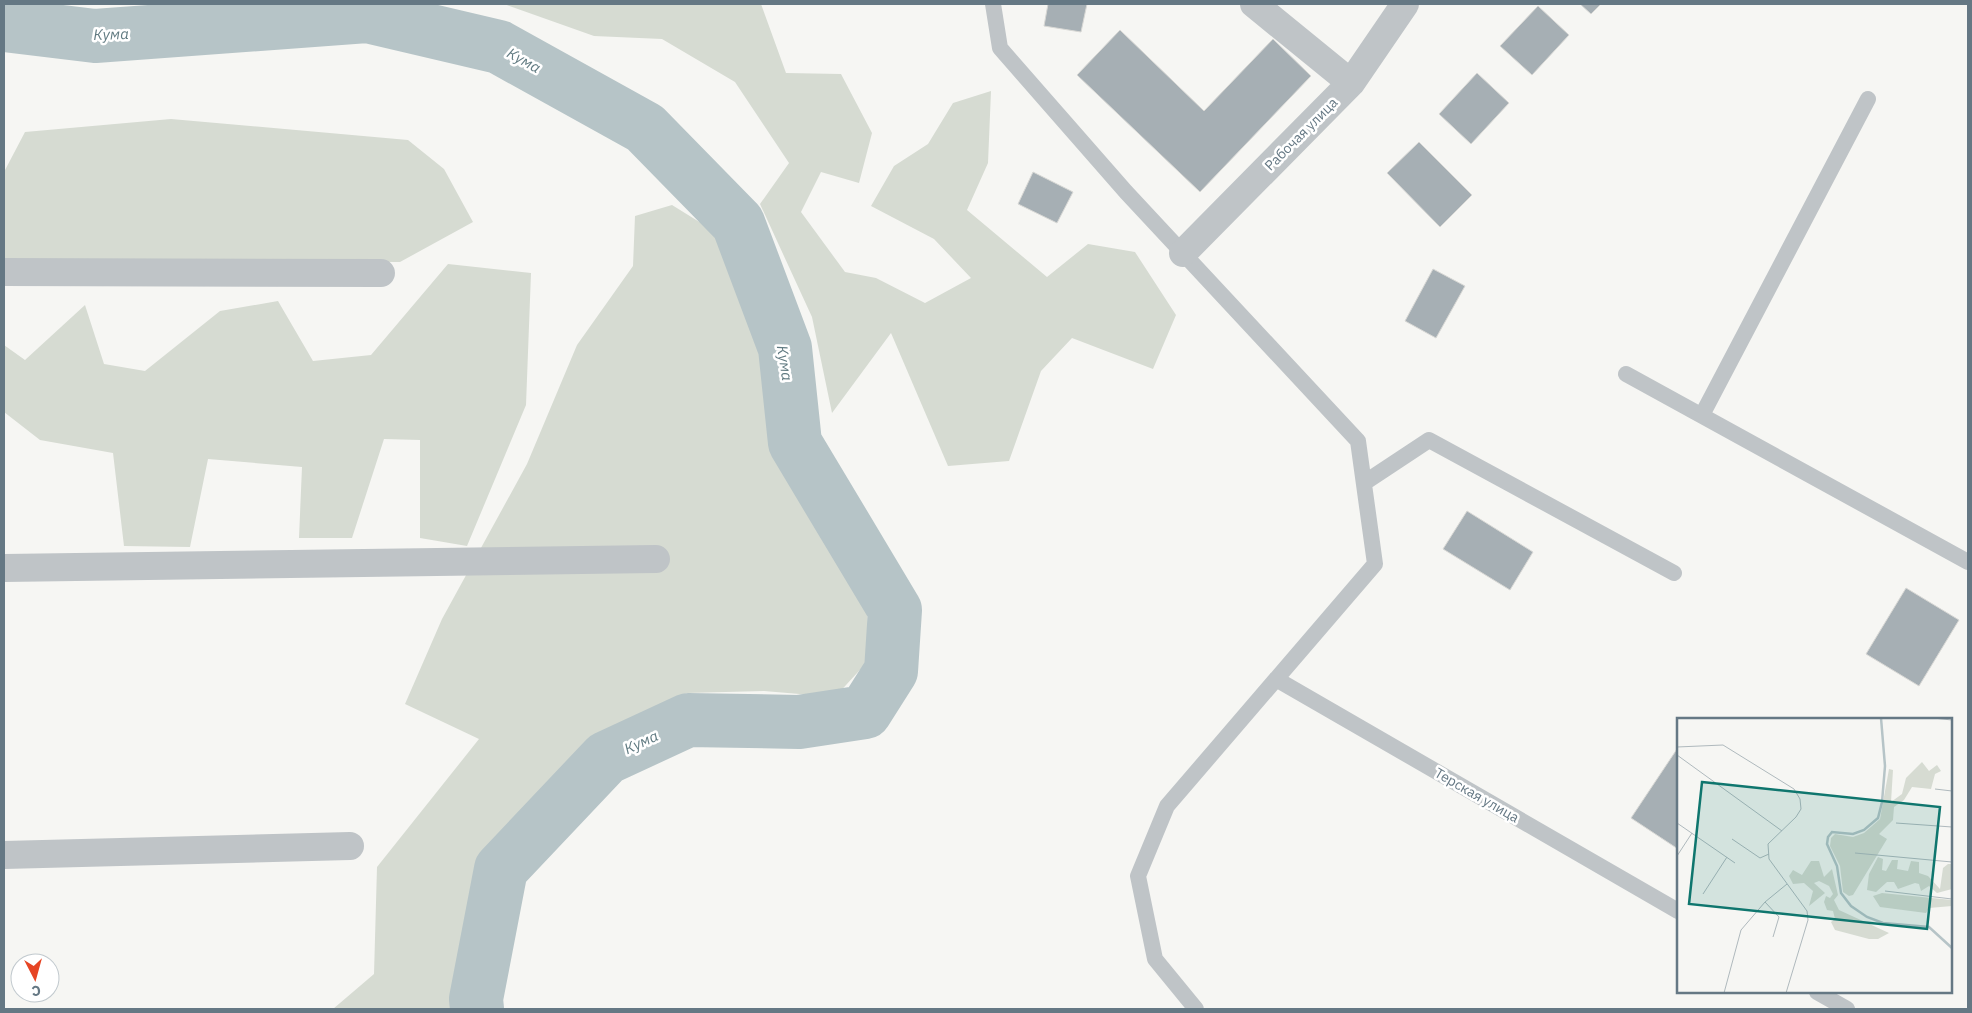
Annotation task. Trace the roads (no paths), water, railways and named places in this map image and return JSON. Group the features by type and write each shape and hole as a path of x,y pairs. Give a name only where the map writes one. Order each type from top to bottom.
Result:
{"street":[{"path":"1254,4 1351,83"},
{"name":"Рабочая улица","path":"1183,254 1351,83 1405,4"},
{"path":"4,272 382,272"},
{"path":"4,568 656,559"},
{"path":"4,855 350,846"}],"lane":[{"path":"993,4 1000,48 1126,192 1358,441 1375,564 1167,806 1138,876 1155,959 1196,1009"},
{"path":"1702,415 1868,99"},
{"path":"1626,374 1968,562"},
{"path":"1364,483 1429,440 1674,573"},
{"name":"Терская улица","path":"1276,679 1677,910"},
{"path":"1819,993 1847,1009"}],"waterway":[{"name":"Кума","path":"4,25 95,36 367,16 499,47 645,128 738,223 785,348 795,443 895,610 891,671 865,712 799,722 688,720 606,758 501,869 476,999 477,1009"}]}
